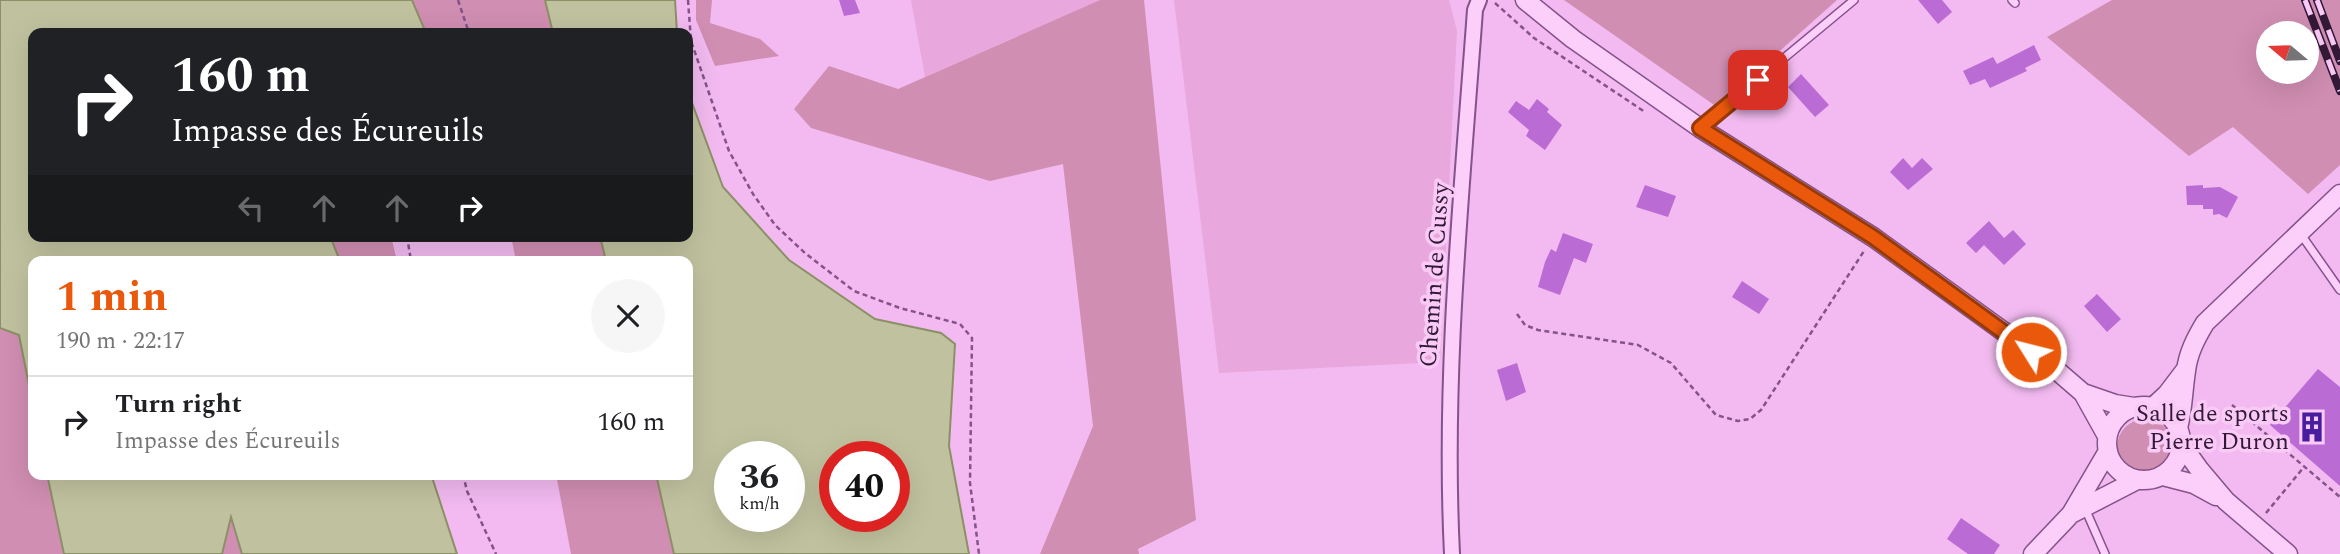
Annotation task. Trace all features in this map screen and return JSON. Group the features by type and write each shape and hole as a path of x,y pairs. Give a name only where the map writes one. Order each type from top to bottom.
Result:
{"street":[{"name":"Chemin de Cussy","path":"1452,554 1451,351 1475,10 1479,0"},
{"path":"1525,0 1573,39 1700,128 1873,237 2054,368 2083,393 2115,404 2152,407 2172,418 2199,470 2226,501 2288,554"},
{"path":"2083,393 2118,470 2137,480 2146,481 2163,476 2179,456 2186,369 2193,345 2205,323 2340,194"},
{"path":"2152,407 2167,394 2186,369"},
{"path":"2033,554 2078,506 2117,418 2134,407"},
{"path":"2163,476 2194,484 2226,501"},
{"path":"2078,506 2137,480"}],"lane":[{"path":"1700,128 1854,0"},
{"path":"2300,233 2340,290"},
{"path":"2078,506 2105,554"}],"path":[{"path":"458,0 467,28"},
{"path":"688,0 690,28"},
{"path":"693,47 729,151 753,194 775,225 805,253 854,291 900,308 960,324 972,338 970,483 979,554"},
{"path":"1517,314 1525,325 1538,330 1638,345 1671,363 1716,415 1738,421 1750,419 1760,410 1873,237"},
{"path":"2232,405 2340,497"},
{"path":"2255,527 2304,466"},
{"path":"464,480 496,554"}],"shaded area":[{"path":"0,0 412,0 424,28 28,28 28,242 332,242 338,256 28,256 28,380 19,335 0,328"},
{"path":"412,0 545,0 552,28 424,28"},
{"path":"545,0 675,0 677,28 552,28"},
{"path":"696,0 712,0 710,23 760,39 779,56 715,66 696,20"},
{"path":"911,0 1100,0 925,77"},
{"path":"1100,0 1144,0 1196,520 1138,549 1139,554 1040,554 1093,426 1063,164 990,181 811,128 794,109 829,66 898,89"},
{"path":"1174,0 1449,0 1457,31 1440,362 1219,373"},
{"path":"1564,0 1837,0 1717,107"},
{"path":"2112,0 2340,0 2340,165 2308,194 2233,127 2189,156 2047,37"},
{"path":"693,106 723,187 789,260 875,319 941,333 955,344 949,446 969,554 674,554 657,480 693,480 693,256 605,256 601,242 693,242"},
{"path":"332,242 392,242 396,256 338,256"},
{"path":"512,242 601,242 605,256 515,256"},
{"path":"0,328 19,334 28,380 28,480 48,480 64,554 0,554"},
{"path":"2145,419 2156,421 2165,427 2171,436 2171,458 2165,467 2156,473 2145,475 2134,473 2125,467 2119,458 2117,447 2119,436 2125,427 2134,421"},
{"path":"48,480 433,480 457,554 242,554 231,517 222,554 64,554"},
{"path":"557,480 657,480 674,554 571,554"},
{"path":"231,516 242,554 222,554"}],"building":[{"path":"839,0 855,0 860,13 844,16"},
{"path":"1918,0 1942,0 1952,12 1938,24"},
{"path":"2034,45 2041,60 2025,68 2027,71 1990,88 1985,79 1970,85 1963,71 1993,57 1997,64"},
{"path":"1801,74 1829,105 1815,117 1788,87"},
{"path":"1537,99 1562,125 1545,150 1526,136 1529,130 1508,112 1516,101 1529,110"},
{"path":"1903,158 1912,168 1922,158 1933,169 1908,190 1890,172"},
{"path":"1645,185 1676,196 1668,217 1636,207"},
{"path":"2203,185 2203,188 2220,187 2238,197 2227,218 2219,214 2213,215 2213,209 2203,209 2203,205 2187,205 2186,186"},
{"path":"1989,221 2004,238 2013,230 2026,244 2004,265 1984,245 1976,253 1966,243"},
{"path":"1563,233 1593,244 1586,263 1574,258 1560,295 1538,287 1551,249 1556,252"},
{"path":"1742,281 1769,299 1759,314 1732,297"},
{"path":"2097,294 2121,319 2107,332 2084,306"},
{"path":"1517,363 1526,392 1506,401 1497,370"},
{"name":"Salle de sports Pierre Duron","path":"2318,369 2340,387 2340,486 2270,425"},
{"path":"1961,518 2000,545 1994,554 1968,554 1947,539"}],"railway":[{"path":"2305,0 2340,91"},
{"path":"2317,0 2340,61"}],"place":[{"name":"Salle de sports Pierre Duron","path":"2312,427"}],"route":[{"path":"1758,80 1700,128 1873,237 2031,352"}]}
